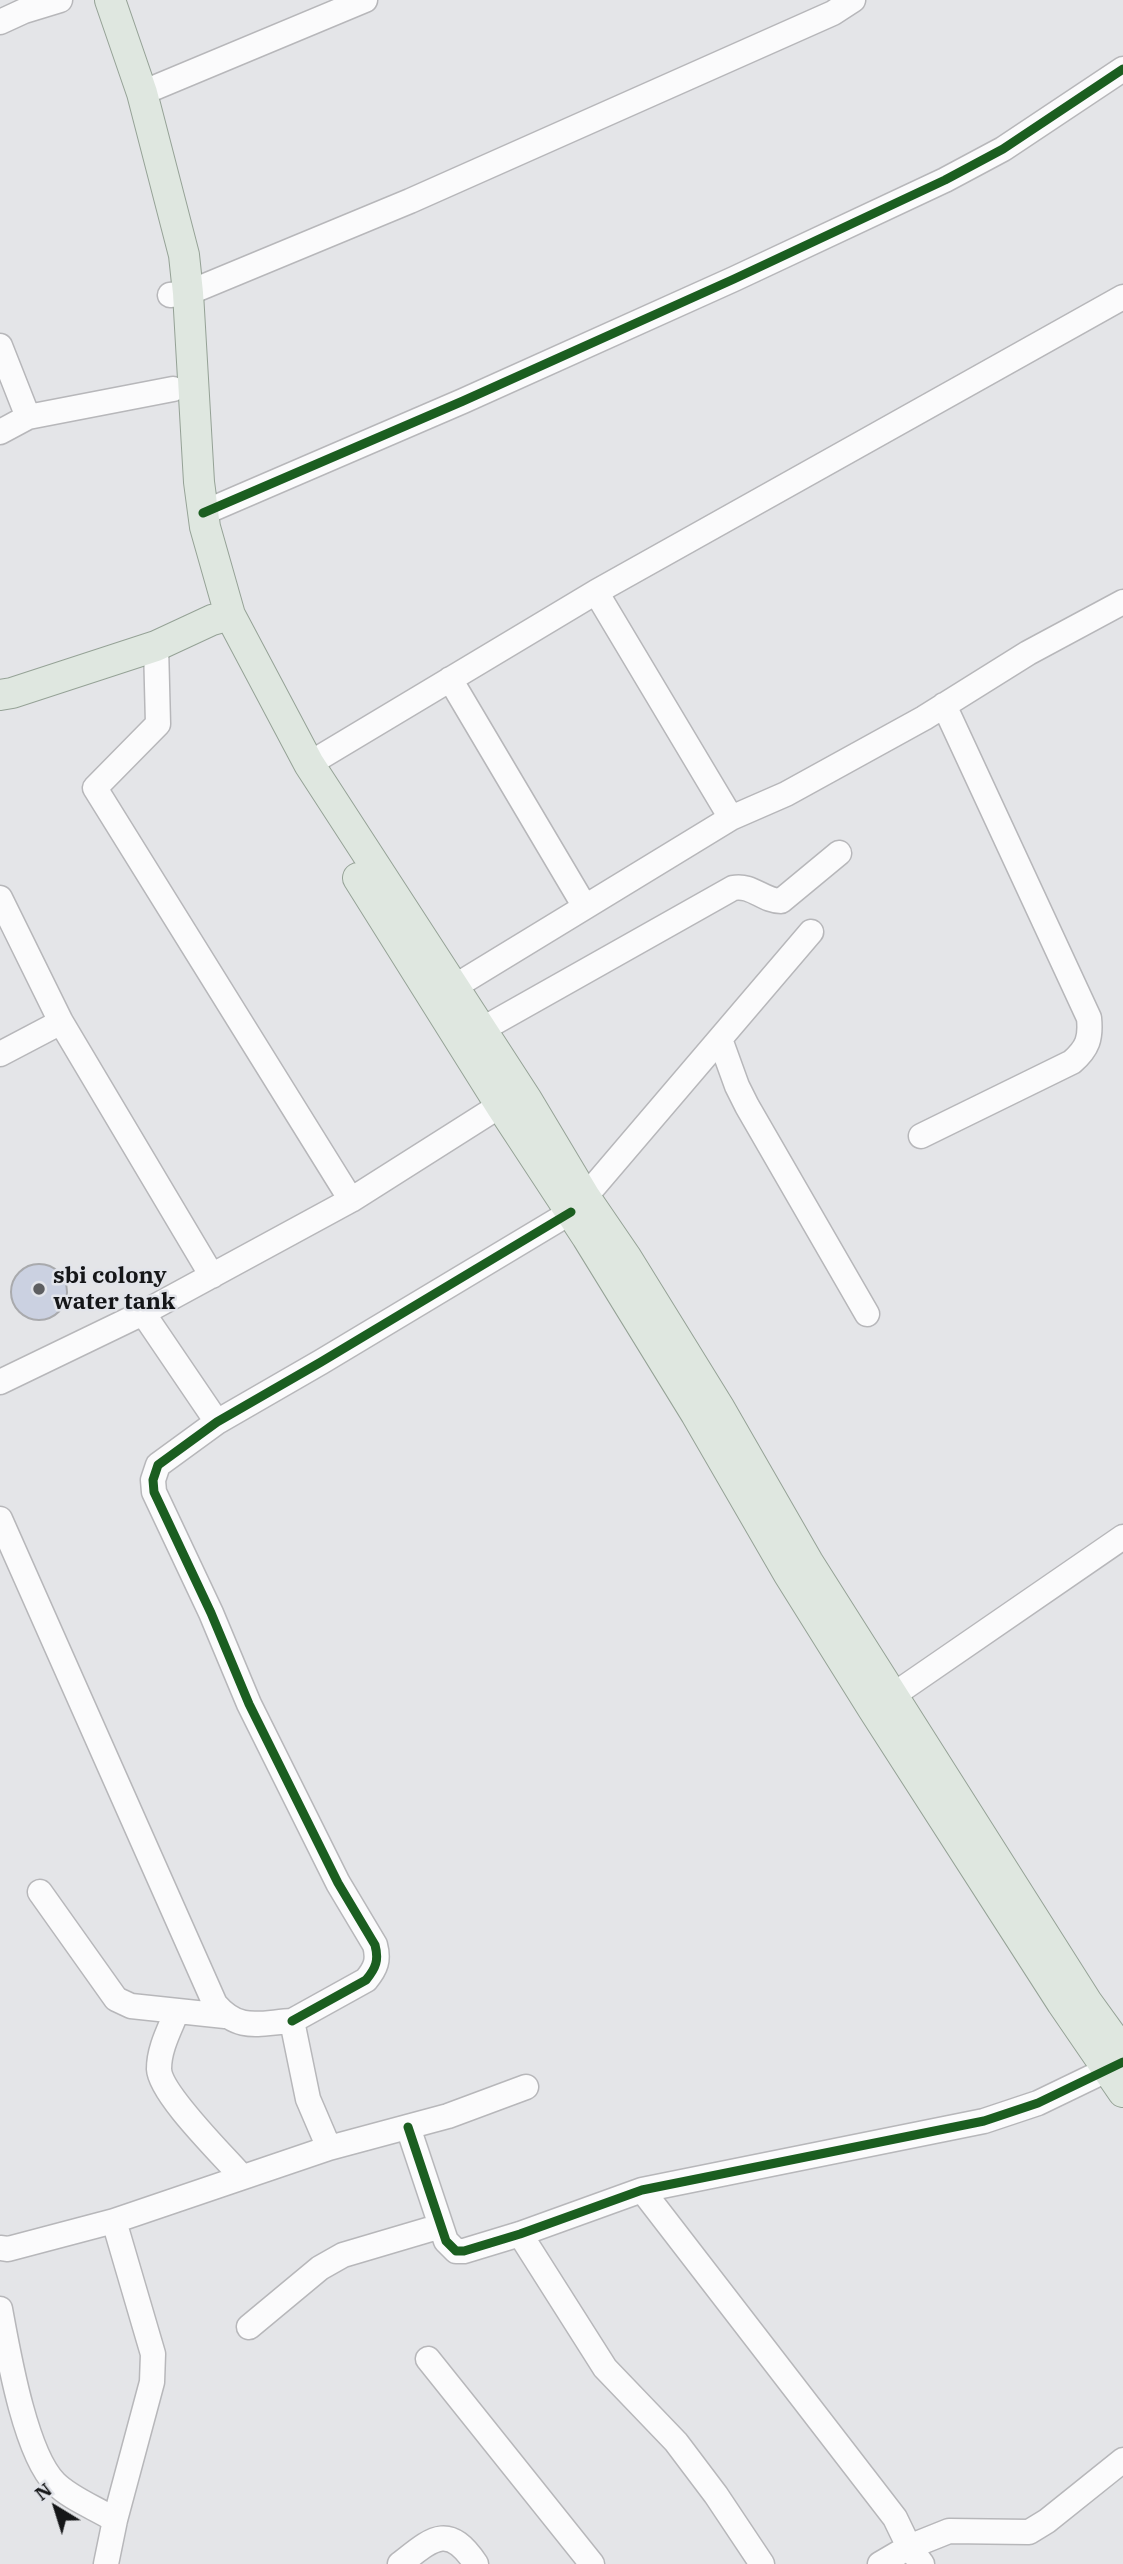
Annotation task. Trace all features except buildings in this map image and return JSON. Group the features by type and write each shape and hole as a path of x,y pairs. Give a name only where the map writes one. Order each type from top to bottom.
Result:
{"main road":[{"path":"110,0 142,93 171,211 166,261 179,294 203,513 221,617 309,764 481,1030 511,1099"},
{"path":"179,294 173,389 178,484 184,523 251,700 295,777 511,1099 578,1204 788,1573 883,1702 1119,2069"},
{"path":"0,695 156,646 221,617"}],"street":[{"path":"0,22 60,0"},
{"path":"142,93 365,0"},
{"path":"179,294 411,201 833,13 853,0"},
{"path":"203,513 463,401 734,279 944,180 1003,149 1123,69"},
{"path":"309,764 596,592 1123,297"},
{"path":"0,346 28,417"},
{"path":"0,432 28,417 173,389"},
{"path":"596,592 731,818"},
{"path":"454,987 731,818 786,794 944,705 1028,653 1123,602"},
{"path":"156,646 158,724 95,788 351,1199"},
{"path":"450,680 585,907"},
{"path":"921,1136 1072,1062 1084,1051 1090,1036 1089,1018 944,705"},
{"path":"481,1030 733,888 748,888 775,901 781,901 839,853"},
{"path":"0,898 61,1022 212,1276"},
{"path":"0,1519 215,2004 225,2016 239,2024 292,2021 366,1980 375,1969 378,1956 375,1945 338,1883 249,1704 211,1613 154,1492 153,1480 159,1465 217,1422 321,1362 578,1204 811,932"},
{"path":"0,1054 61,1022"},
{"path":"720,1040 747,1106 867,1314"},
{"path":"0,1382 144,1313 212,1276 351,1199 511,1099"},
{"path":"144,1313 217,1422"},
{"path":"883,1702 1123,1536"},
{"path":"40,1892 116,1999 131,2006 225,2016"},
{"path":"177,2011 163,2046 159,2071 168,2094 242,2177"},
{"path":"292,2021 307,2099 329,2148"},
{"path":"408,2127 446,2241 456,2251 464,2251 642,2190 984,2121 1038,2103 1119,2069"},
{"path":"0,2248 8,2249 114,2221 329,2148 448,2116 526,2087"},
{"path":"642,2190 895,2518 915,2555"},
{"path":"106,2564 115,2519 152,2382 153,2354 114,2221"},
{"path":"249,2327 320,2268 343,2255 441,2226"},
{"path":"520,2234 605,2368 676,2442 716,2495 762,2564"},
{"path":"0,2309 11,2371 38,2457 58,2486 115,2519"},
{"path":"428,2359 592,2564"},
{"path":"880,2564 915,2555 949,2530 1029,2532 1047,2521 1123,2460"},
{"path":"400,2564 429,2542 444,2538 458,2542 476,2564"}],"cycle path":[{"path":"203,513 463,401 945,180 1003,149 1123,69"},
{"path":"292,2021 366,1980 376,1964 375,1945 338,1883 249,1704 211,1613 154,1492 153,1480 158,1465 217,1422 571,1212"},
{"path":"408,2127 446,2241 456,2251 464,2251 642,2190 984,2121 1038,2103 1123,2062"}],"place":[{"name":"sbi colony water tank","path":"39,1289"}]}
